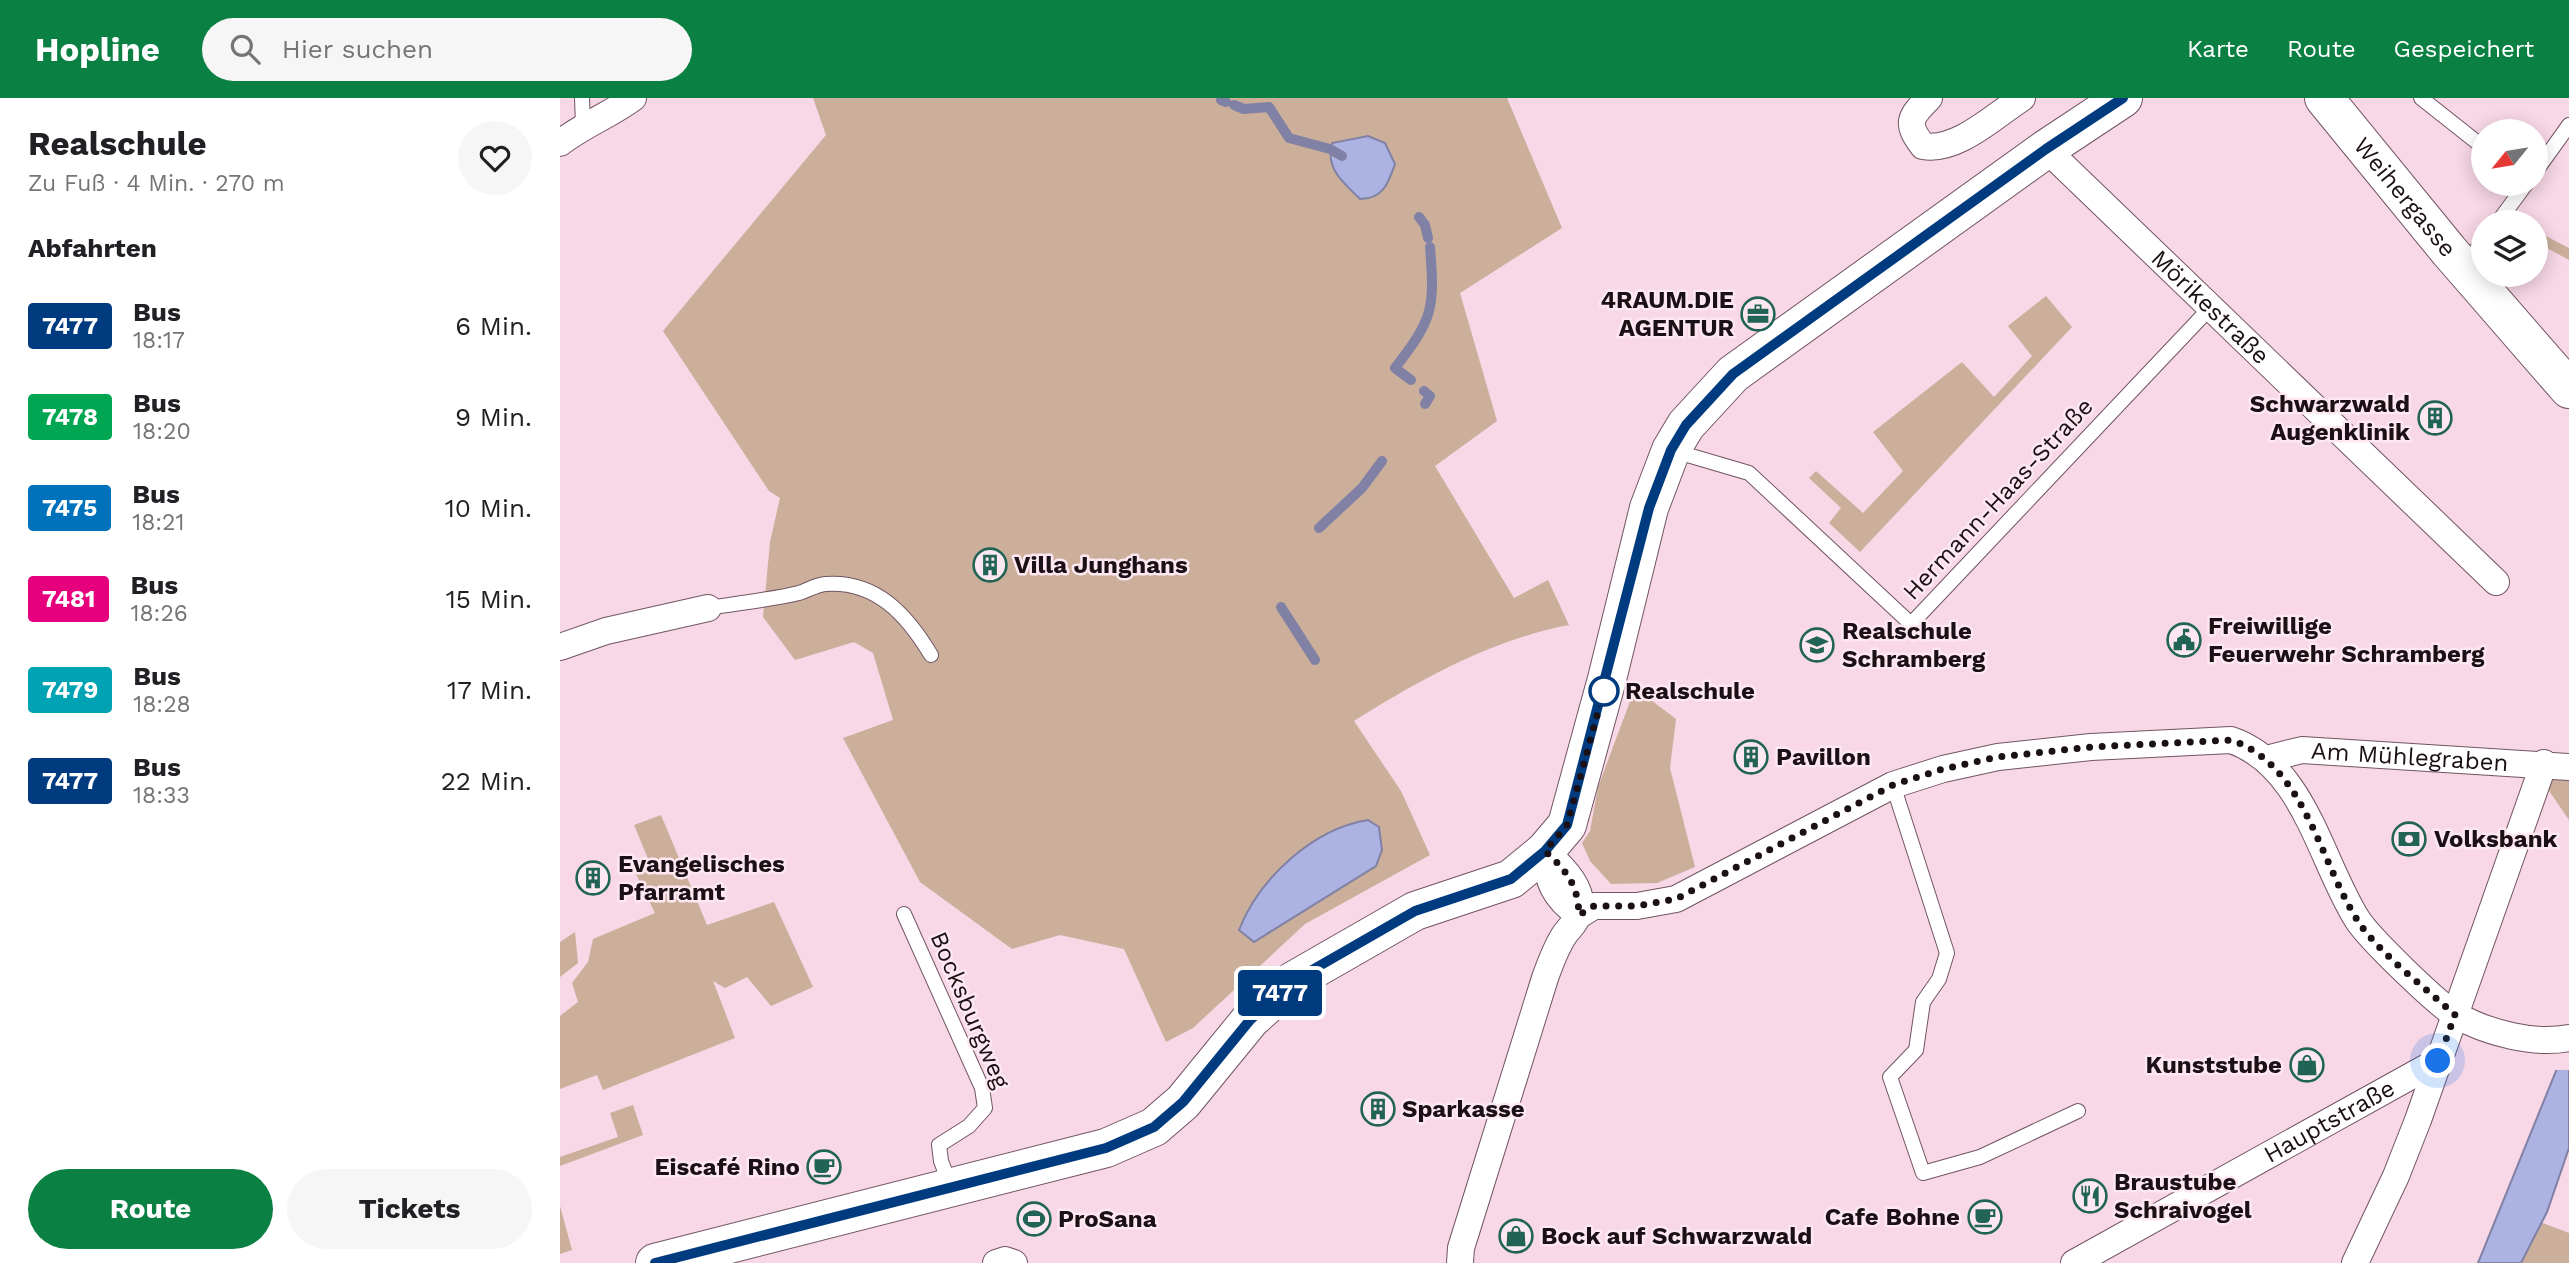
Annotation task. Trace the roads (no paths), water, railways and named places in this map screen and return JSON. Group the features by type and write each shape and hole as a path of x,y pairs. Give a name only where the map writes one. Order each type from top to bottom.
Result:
{"main road":[{"path":"655,1263 1106,1148 1154,1127 1183,1102 1250,1020 1293,981 1415,911 1511,879 1545,851 1567,825 1649,508 1671,450 1686,425 1733,374 2046,149 2123,98"},
{"name":"Weihergasse","path":"2324,98 2471,252"},
{"name":"Weihergasse","path":"2496,287 2569,389"}],"street":[{"path":"560,143 583,125 617,110 633,98"},
{"path":"1928,98 1912,114 1911,127 1923,146 1934,148 1960,139 2022,98"},
{"name":"Mörikestraße","path":"2046,149 2496,582"},
{"path":"560,647 606,631 708,608"},
{"path":"1461,1256 1545,978 1563,935 1579,915 1594,906 1637,906 1676,899 1893,785 1943,769 1998,757 2091,747 2231,740 2251,747 2285,780 2364,930 2455,1015 2529,1040 2559,1040"},
{"name":"Am Mühlegraben","path":"2266,759 2302,750 2557,765"},
{"path":"2355,1263 2396,1176 2455,1015 2557,765"},
{"path":"1545,851 1565,869 1573,883 1578,895 1579,915"},
{"name":"Hauptstraße","path":"2074,1263 2438,1061"},
{"path":"996,1263 1005,1260 1014,1263"}],"lane":[{"path":"583,98 583,125"},
{"path":"2421,98 2471,138"},
{"path":"2548,154 2569,125"},
{"name":"Hermann-Haas-Straße","path":"1671,450 1749,473 1911,624 2211,307"},
{"path":"708,608 799,593 822,584 843,584 874,592 900,611 931,655"},
{"path":"1893,785 1937,912 1947,953 1939,979 1923,1002 1916,1049 1890,1077 1923,1173 1980,1157 2078,1111"},
{"name":"Bocksburgweg","path":"904,914 982,1088 985,1108 970,1126 939,1145 941,1161 950,1186"}],"water":[{"path":"1368,136 1385,143 1395,164 1384,189 1374,196 1360,199 1333,168 1330,152 1332,143"},
{"path":"1368,820 1379,827 1382,850 1376,866 1254,942 1239,930 1260,893 1290,859 1327,834"},
{"path":"2569,1039 2569,1148 2547,1212 2521,1263 2478,1263"}],"waterway":[{"path":"1221,100 1226,102"},
{"path":"1234,105 1244,109 1269,107 1289,138 1330,149 1342,156"},
{"path":"1419,217 1425,225 1428,238"},
{"path":"1411,380 1395,368 1417,337 1429,312 1432,285 1430,247"},
{"path":"1424,391 1430,396 1425,404"},
{"path":"1319,528 1362,488 1382,461"},
{"path":"1281,607 1315,660"}],"place":[{"name":"4RAUM.DIE AGENTUR","path":"1758,314"},
{"name":"Schwarzwald Augenklinik","path":"2435,418"},
{"name":"Villa Junghans","path":"990,565"},
{"name":"Freiwillige Feuerwehr Schramberg","path":"2184,640"},
{"name":"Realschule Schramberg","path":"1817,645"},
{"name":"Realschule","path":"1604,691"},
{"name":"Pavillon","path":"1751,757"},
{"name":"Volksbank","path":"2409,839"},
{"name":"Evangelisches Pfarramt","path":"593,878"},
{"name":"Kunststube","path":"2307,1065"},
{"name":"Sparkasse","path":"1378,1109"},
{"name":"Eiscafé Rino","path":"824,1167"},
{"name":"Braustube Schraivogel","path":"2090,1196"},
{"name":"Cafe Bohne","path":"1985,1217"},
{"name":"ProSana","path":"1034,1219"},
{"name":"Bock auf Schwarzwald","path":"1516,1236"}]}
